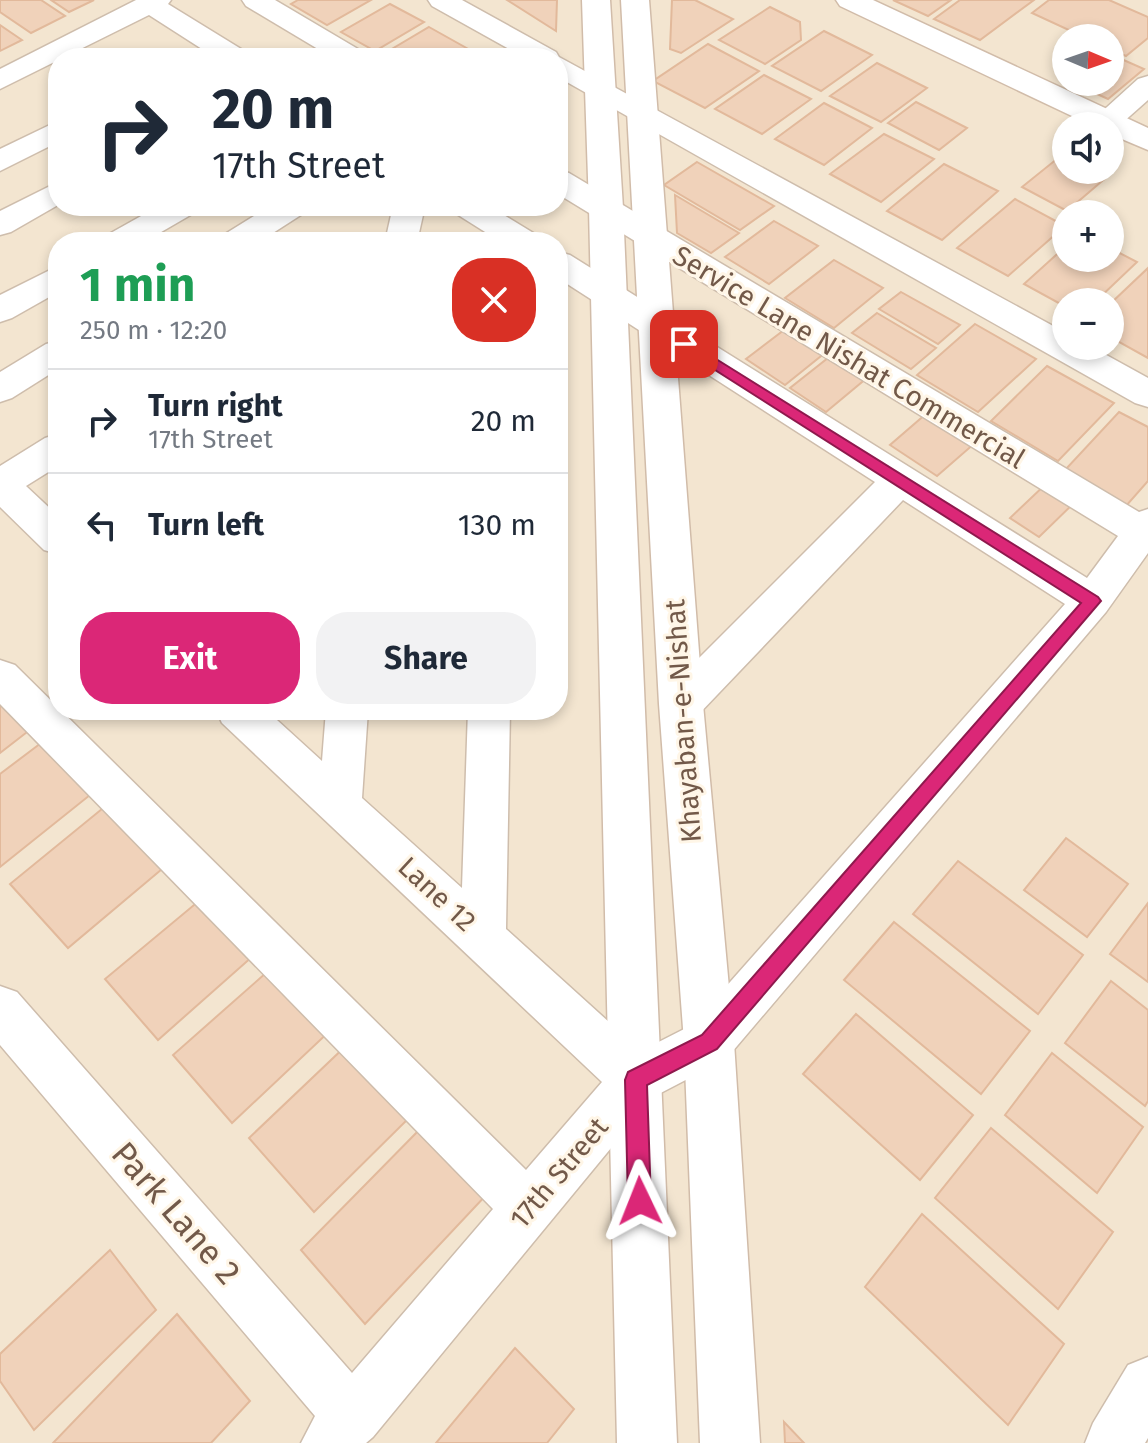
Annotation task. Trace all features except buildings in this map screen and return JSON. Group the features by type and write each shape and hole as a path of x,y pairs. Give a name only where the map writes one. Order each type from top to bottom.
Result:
{"street":[{"path":"256,0 336,48"},
{"path":"442,0 528,48"},
{"name":"Khayaban-e-Nishat","path":"596,0 602,89 647,1443"},
{"name":"Khayaban-e-Nishat","path":"635,0 645,116 681,704 709,1042 730,1443"},
{"path":"817,0 1064,112"},
{"path":"850,0 1068,112"},
{"path":"63,48 154,2 206,48"},
{"path":"0,80 48,56"},
{"path":"568,70 1148,394"},
{"path":"1117,112 1148,85"},
{"path":"1124,134 1148,140"},
{"path":"0,161 48,135"},
{"path":"1124,144 1148,159"},
{"name":"Service Lane Nishat Commercial","path":"568,186 652,239 1144,528"},
{"path":"0,225 48,198"},
{"path":"138,232 166,216"},
{"path":"252,232 277,216"},
{"path":"480,216 502,232"},
{"path":"568,269 1092,601"},
{"path":"0,310 48,283"},
{"path":"0,389 48,359"},
{"path":"48,454 0,484 48,530"},
{"path":"681,704 899,481"},
{"name":"17th Street","path":"341,1430 636,1080 709,1042 1092,601 1144,528"},
{"path":"0,677 529,1209"},
{"name":"Lane 12","path":"248,720 636,1080"},
{"path":"340,804 346,720"},
{"path":"483,936 489,720"},
{"name":"Park Lane 2","path":"0,1009 341,1430"},
{"path":"1113,1443 1148,1385"}],"shaded area":[{"path":"0,0 1148,0 1148,1443 0,1443"}],"route":[{"path":"640,1201 636,1080 709,1042 1092,601 684,344"}]}
